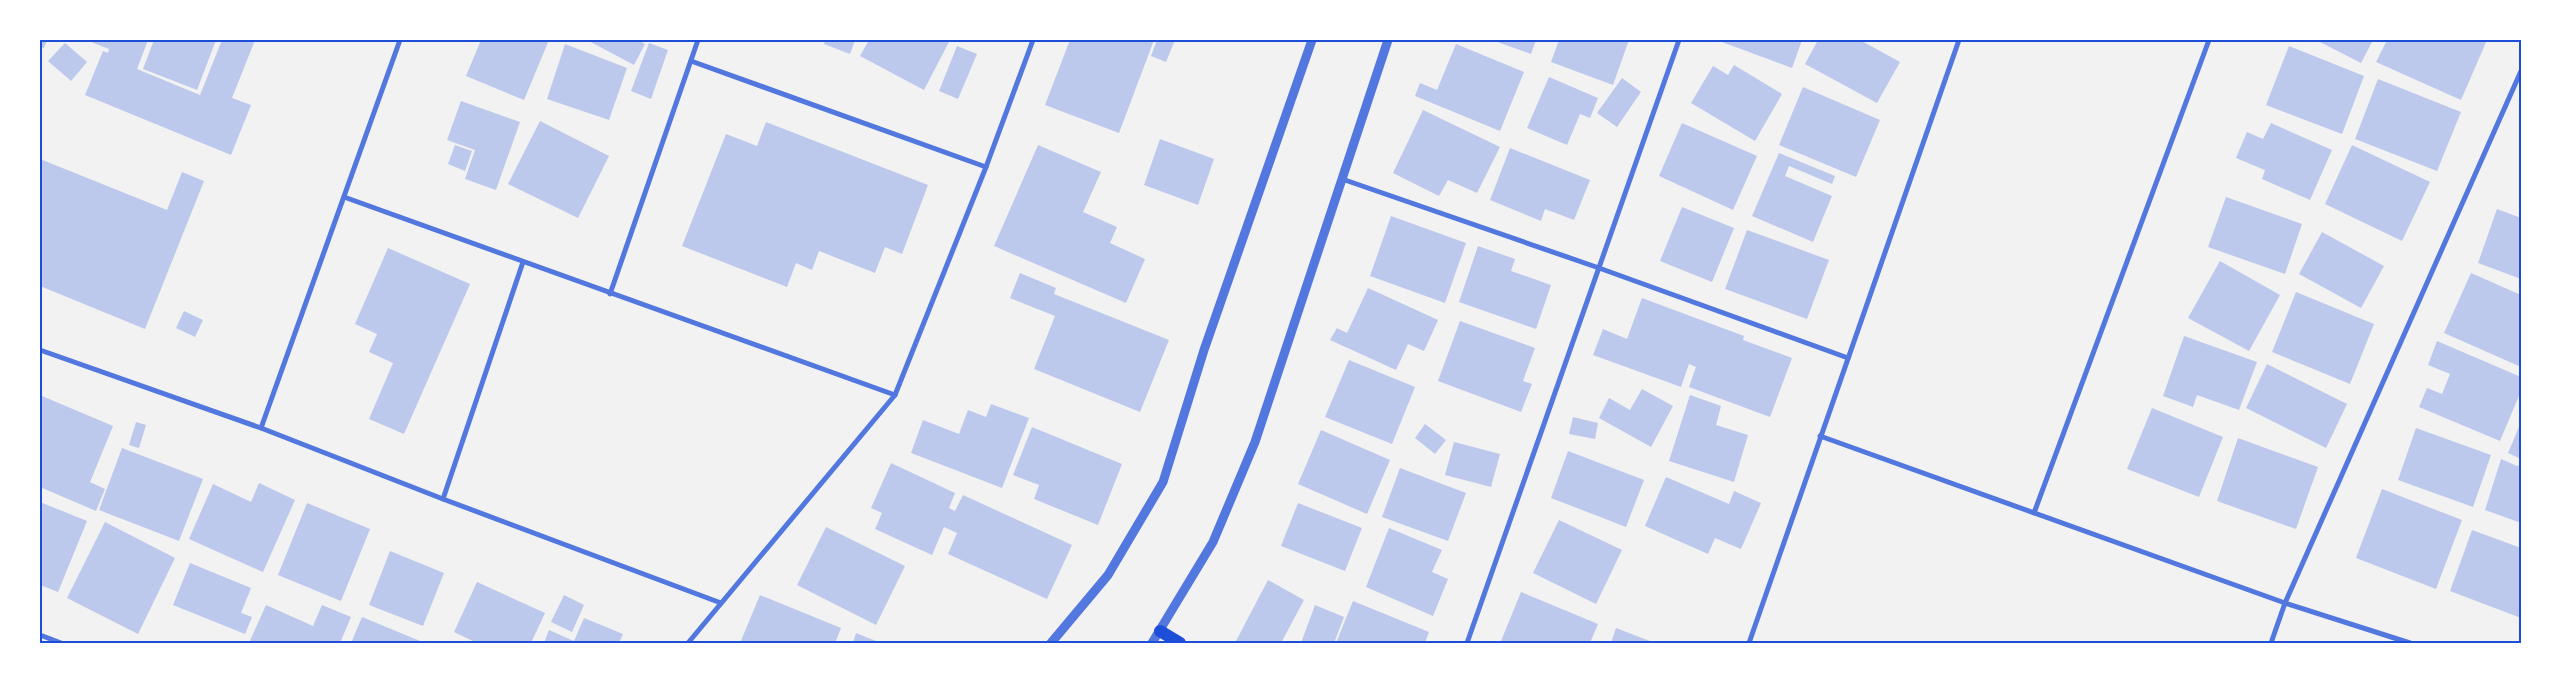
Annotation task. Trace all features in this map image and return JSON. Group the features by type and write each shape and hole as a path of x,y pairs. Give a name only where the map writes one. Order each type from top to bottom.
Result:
{"main road":[{"path":"1160,631 1180,643"}],"street":[{"path":"261,428 400,40"},
{"path":"610,294 698,40"},
{"path":"688,643 895,395 986,167 1033,40"},
{"path":"1051,643 1108,575 1163,482 1204,350 1312,40"},
{"path":"1152,643 1213,542 1255,442 1388,40"},
{"path":"1467,643 1679,40"},
{"path":"1749,643 1959,40"},
{"path":"2034,513 2210,40"},
{"path":"690,61 986,167"},
{"path":"2271,643 2285,603 2521,70"},
{"path":"1342,179 1599,268 1848,358"},
{"path":"344,197 895,395"},
{"path":"443,499 523,262"},
{"path":"40,350 261,428 443,499 721,603"},
{"path":"1820,436 2285,603 2410,643"},
{"path":"40,635 61,643"}],"building":[{"path":"40,40 47,40 44,48 40,47"},
{"path":"86,40 148,40 137,69 200,95 222,40 255,40 232,98 251,105 231,155 85,95 103,51 108,53 109,49"},
{"path":"154,40 216,40 197,90 143,69"},
{"path":"481,40 549,40 524,100 466,76"},
{"path":"587,40 638,40 645,44 634,65"},
{"path":"826,40 855,40 850,54 824,44"},
{"path":"869,40 950,40 924,90 860,56"},
{"path":"1070,40 1154,40 1119,133 1045,105"},
{"path":"1157,40 1175,40 1166,62 1151,56"},
{"path":"1492,40 1536,40 1531,54"},
{"path":"1559,40 1629,40 1613,85 1551,62"},
{"path":"1723,40 1802,40 1792,68 1722,42"},
{"path":"1818,40 1860,40 1900,62 1877,103 1805,64"},
{"path":"2316,40 2373,40 2361,63"},
{"path":"2387,40 2487,40 2461,100 2376,62"},
{"path":"65,43 87,62 71,81 48,61"},
{"path":"649,43 668,50 651,99 631,91"},
{"path":"565,44 627,68 609,120 547,99"},
{"path":"1456,44 1524,72 1500,131 1415,96 1420,83 1437,90"},
{"path":"957,46 977,54 958,99 939,91"},
{"path":"2289,46 2364,76 2342,134 2266,105"},
{"path":"1734,65 1782,94 1755,141 1691,103 1713,66 1728,75"},
{"path":"1549,77 1598,98 1590,118 1580,114 1567,145 1527,128"},
{"path":"1622,78 1641,92 1617,127 1597,113"},
{"path":"2378,79 2461,112 2437,171 2355,139"},
{"path":"1803,87 1880,120 1856,177 1779,145"},
{"path":"461,101 520,122 496,190 465,179 475,150 447,140"},
{"path":"1423,110 1500,147 1477,193 1448,180 1439,196 1393,173"},
{"path":"540,121 609,156 578,218 508,184"},
{"path":"766,122 928,185 902,254 885,247 875,273 819,251 812,270 796,263 787,287 682,246 726,134 757,146"},
{"path":"1682,123 1757,156 1733,210 1659,176"},
{"path":"2271,123 2332,150 2310,200 2262,179 2265,170 2236,158 2247,132 2263,139"},
{"path":"1160,139 1214,159 1198,205 1144,185"},
{"path":"455,145 472,151 465,171 448,164"},
{"path":"1038,145 1101,172 1083,212 1117,227 1110,243 1145,259 1126,303 994,246"},
{"path":"2352,145 2430,182 2402,241 2325,204"},
{"path":"1510,148 1590,180 1574,220 1545,209 1541,221 1490,200"},
{"path":"1779,153 1835,176 1832,184 1789,166 1785,176 1832,196 1813,242 1752,216"},
{"path":"40,159 167,210 182,172 204,181 145,329 40,286"},
{"path":"2226,197 2302,224 2285,274 2208,247"},
{"path":"1682,207 1734,228 1712,282 1660,261"},
{"path":"2497,209 2521,218 2521,279 2478,263"},
{"path":"1391,216 1466,243 1445,303 1370,276"},
{"path":"1747,230 1829,260 1807,319 1725,289"},
{"path":"2322,232 2384,266 2361,308 2299,274"},
{"path":"1478,246 1515,259 1511,271 1551,285 1536,329 1459,302"},
{"path":"388,248 470,284 404,434 369,419 393,363 369,352 377,334 355,324"},
{"path":"2220,261 2280,295 2249,351 2188,318"},
{"path":"1020,273 1056,288 1054,294 1169,340 1140,412 1034,369 1055,316 1010,298"},
{"path":"2471,273 2521,295 2521,367 2444,333"},
{"path":"1368,288 1438,320 1424,351 1408,344 1396,370 1330,340 1337,328 1347,333"},
{"path":"2296,292 2374,324 2350,384 2272,352"},
{"path":"1642,298 1744,336 1743,340 1792,358 1770,417 1689,387 1696,367 1689,364 1681,387 1593,355 1603,329 1627,339"},
{"path":"184,311 203,320 195,337 176,328"},
{"path":"1460,321 1535,348 1523,381 1532,384 1521,412 1438,381"},
{"path":"2184,336 2257,362 2239,410 2197,395 2193,407 2163,396"},
{"path":"2437,341 2521,377 2521,391 2500,441 2419,407 2427,388 2442,394 2450,374 2428,365"},
{"path":"1349,360 1415,387 1392,444 1325,417"},
{"path":"2267,364 2347,404 2326,448 2246,408"},
{"path":"1642,389 1673,406 1651,447 1599,418 1609,398 1630,410"},
{"path":"1690,395 1721,406 1716,425 1748,435 1734,482 1669,461"},
{"path":"42,396 113,426 90,482 105,489 96,511 40,487"},
{"path":"991,404 1029,418 1002,488 911,453 923,420 959,434 968,410 986,417"},
{"path":"2152,408 2223,437 2199,497 2127,469"},
{"path":"1573,417 1598,423 1595,439 1569,434"},
{"path":"136,422 146,425 139,448 129,445"},
{"path":"2521,422 2521,459 2508,453"},
{"path":"1425,424 1446,440 1435,454 1415,438"},
{"path":"1032,427 1122,464 1098,525 1034,499 1039,485 1013,475"},
{"path":"2416,428 2491,455 2473,507 2398,480"},
{"path":"1321,430 1390,460 1367,514 1298,484"},
{"path":"2238,438 2318,467 2296,529 2217,501"},
{"path":"1454,442 1500,454 1491,487 1445,475"},
{"path":"122,448 203,479 179,541 99,510"},
{"path":"1568,451 1644,480 1626,527 1551,498"},
{"path":"2501,459 2517,466 2521,465 2521,523 2485,510"},
{"path":"891,463 955,493 949,508 955,511 963,495 1072,545 1047,599 948,554 957,533 944,527 932,555 875,529 882,513 871,508"},
{"path":"1400,468 1466,493 1448,541 1382,517"},
{"path":"1666,477 1729,504 1734,491 1761,503 1741,549 1715,538 1708,554 1645,526"},
{"path":"259,483 295,500 263,572 189,539 213,484 251,502"},
{"path":"2382,489 2462,520 2436,589 2356,558"},
{"path":"40,502 87,521 58,592 40,585"},
{"path":"307,503 370,529 341,601 278,575"},
{"path":"1298,503 1362,528 1345,571 1281,546"},
{"path":"1559,520 1622,550 1596,604 1533,573"},
{"path":"105,522 175,558 138,634 67,598"},
{"path":"826,527 905,566 876,625 797,585"},
{"path":"1389,528 1442,550 1432,572 1448,579 1433,616 1366,587"},
{"path":"2472,530 2521,548 2521,618 2450,591"},
{"path":"390,551 444,573 423,626 369,605"},
{"path":"190,563 251,588 241,613 252,617 245,634 173,605"},
{"path":"1268,580 1304,600 1281,643 1240,643 1236,641"},
{"path":"477,582 545,613 531,643 477,643 454,632"},
{"path":"1521,592 1598,624 1590,643 1507,643 1501,641"},
{"path":"564,595 584,605 572,632 551,622"},
{"path":"760,595 841,628 835,643 740,643"},
{"path":"1353,601 1429,632 1425,643 1336,643"},
{"path":"266,605 313,626 322,605 351,617 340,643 249,643"},
{"path":"1315,605 1344,617 1334,643 1301,643"},
{"path":"362,617 425,643 351,643"},
{"path":"584,618 623,634 619,643 544,643 549,630 574,641"},
{"path":"1616,628 1655,643 1611,643"},
{"path":"856,633 881,643 853,643"}]}
